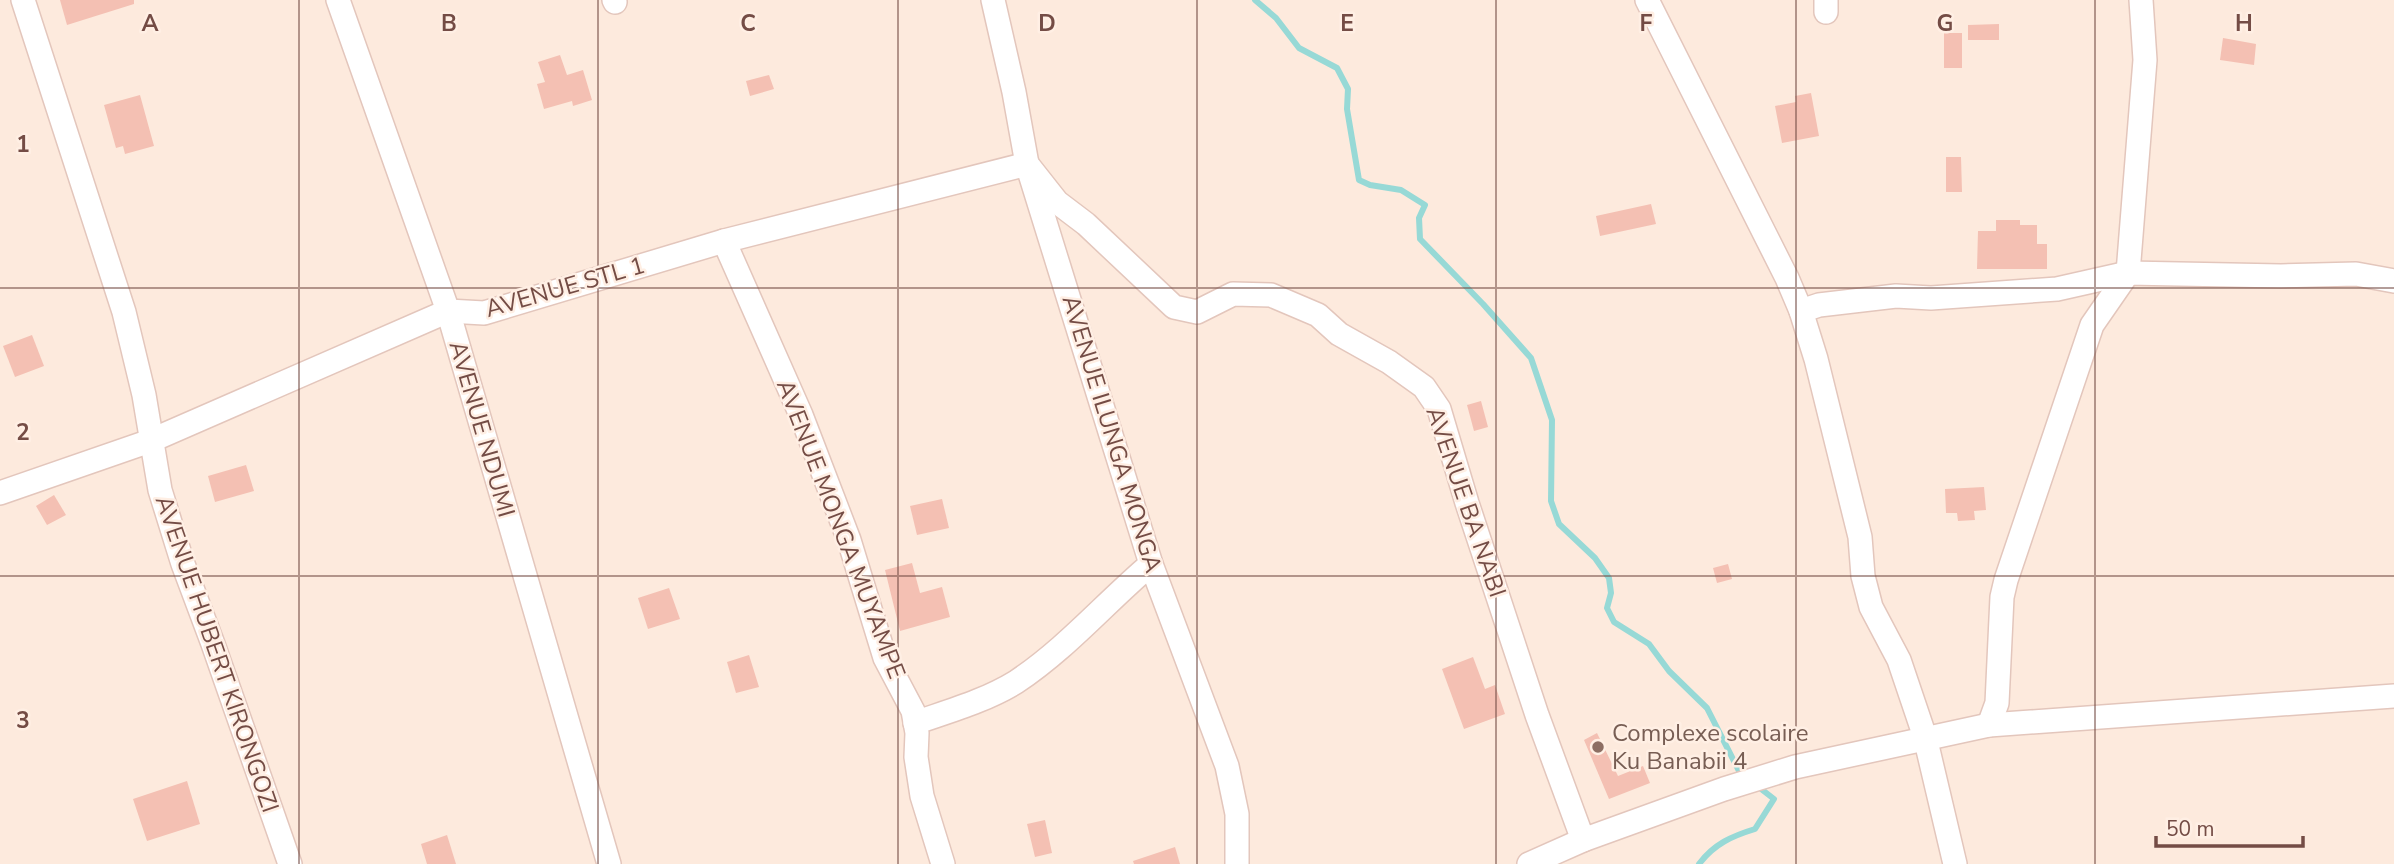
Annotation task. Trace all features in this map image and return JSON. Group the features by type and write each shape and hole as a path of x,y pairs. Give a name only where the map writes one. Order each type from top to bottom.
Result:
{"street":[{"name":"AVENUE HUBERT KIRONGOZI","path":"23,0 124,312 144,395 160,490 183,564 290,864"},
{"name":"AVENUE NDUMI","path":"338,0 448,311 609,864"},
{"name":"AVENUE ILUNGA MONGA","path":"993,0 1027,164 1151,565 1227,766 1237,814 1237,864"},
{"path":"1647,0 1801,311 1860,537 1863,576 1871,607 1899,660 1924,737 1955,864"},
{"path":"1989,725 1997,703 2002,597 2006,580 2092,326 2128,272 2145,60 2141,0"},
{"name":"AVENUE STL 1","path":"0,493 150,441 448,311 484,313 724,241 1027,164"},
{"name":"AVENUE BA NABI","path":"1027,164 1057,202 1086,225 1174,307 1197,312 1234,294 1271,295 1318,315 1339,334 1389,362 1424,387 1439,409 1537,715 1583,840"},
{"name":"AVENUE MONGA MUYAMPE","path":"724,241 801,415 849,540 885,658 913,711 922,796 943,864"},
{"path":"1801,311 1819,305 1896,296 1931,298 2057,289 2128,272 2281,276 2356,274 2394,281"},
{"path":"1127,584 1138,520"},
{"path":"915,723 998,692 1017,681 1062,647 1127,584 1151,565"},
{"path":"1530,864 1583,840 1724,789 1795,767 1924,737 1989,725 2394,696"}],"building":[{"path":"60,0 134,0 134,4 67,25"},
{"path":"1999,24 1999,40 1968,40 1968,25"},
{"path":"1944,33 1962,33 1962,68 1944,68"},
{"path":"2223,38 2256,44 2254,65 2220,60"},
{"path":"560,55 567,75 583,70 592,100 573,106 572,101 544,109 537,84 545,82 538,62"},
{"path":"769,75 774,89 750,96 746,81"},
{"path":"1811,93 1819,136 1782,143 1775,106 1796,102 1795,96"},
{"path":"140,95 154,146 125,154 123,146 116,148 104,105"},
{"path":"1946,157 1961,157 1962,192 1946,192"},
{"path":"1651,204 1656,224 1600,236 1596,216"},
{"path":"1996,220 2020,220 2020,225 2037,225 2037,244 2047,244 2047,269 1977,269 1978,231 1996,231"},
{"path":"32,335 44,366 15,377 3,346"},
{"path":"1481,401 1488,427 1474,431 1467,405"},
{"path":"246,465 254,491 215,502 208,476"},
{"path":"1984,487 1986,510 1974,511 1975,520 1958,521 1957,513 1946,513 1945,489"},
{"path":"54,495 66,515 47,525 36,506"},
{"path":"942,499 949,528 917,535 910,506"},
{"path":"912,563 920,593 942,587 950,617 900,631 885,570"},
{"path":"1728,564 1732,579 1717,583 1713,568"},
{"path":"669,588 680,619 648,629 638,598"},
{"path":"749,655 759,687 736,693 727,662"},
{"path":"1473,657 1485,689 1495,685 1505,714 1464,729 1442,669"},
{"path":"1597,733 1618,776 1643,766 1650,783 1609,799 1584,740"},
{"path":"187,781 200,824 147,841 133,799"},
{"path":"1045,820 1052,853 1035,857 1027,824"},
{"path":"447,835 456,864 427,864 421,844"},
{"path":"1175,847 1180,864 1134,864 1133,861"}],"waterway":[{"path":"1255,0 1276,18 1299,48 1337,68 1348,89 1347,109 1359,180 1370,185 1401,190 1425,205 1419,218 1420,239 1531,358 1552,420 1551,501 1559,524 1595,558 1609,578 1611,593 1607,608 1614,622 1649,644 1669,671 1707,708 1739,771 1745,776"},
{"path":"1699,864 1724,842 1755,829 1774,799 1756,785"}],"place":[{"name":"Complexe scolaire Ku Banabii 4","path":"1598,747"}]}
